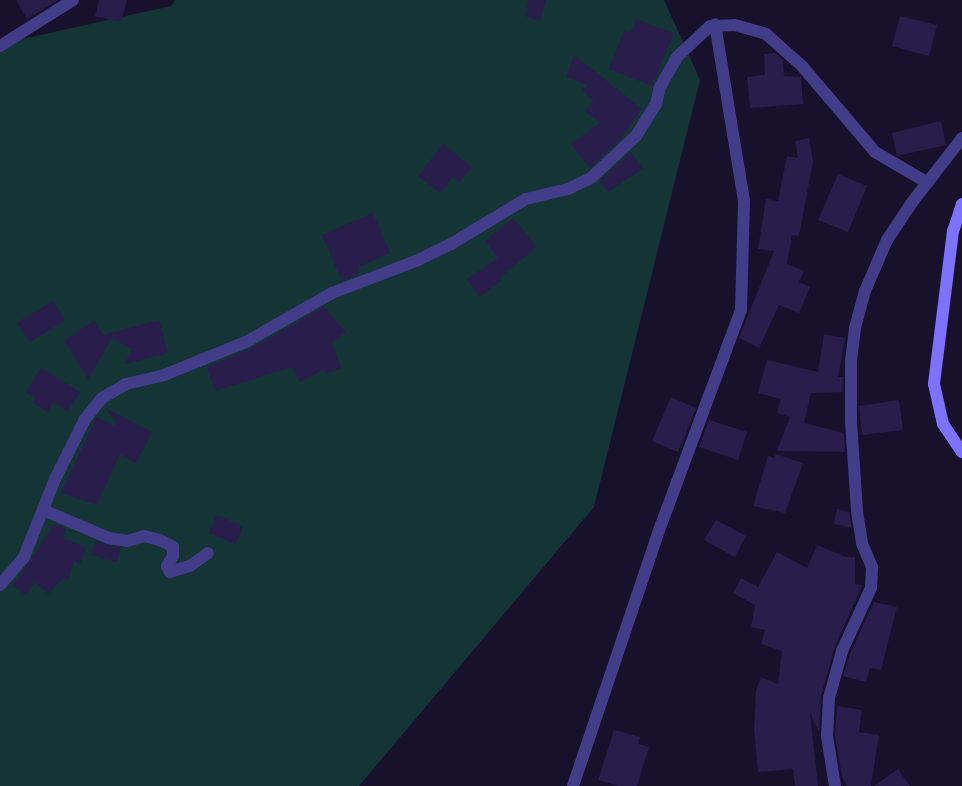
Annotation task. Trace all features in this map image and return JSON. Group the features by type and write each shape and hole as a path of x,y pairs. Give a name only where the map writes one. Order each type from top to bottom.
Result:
{"main road":[{"path":"962,204 953,230 934,384 943,424 962,452"}],"street":[{"path":"0,46 73,0"},
{"path":"0,585 24,557 43,510 85,419 109,393 126,384 164,375 246,342 332,293 416,261 451,244 526,200 568,189 591,178 636,136 656,104 660,87 677,57 715,24 735,25 766,34 802,66 875,152 928,184"},
{"path":"574,786 661,525 741,310 744,201 715,24"},
{"path":"835,786 827,736 829,698 842,651 871,588 872,567 862,543 857,510 851,421 854,328 872,274 887,240 962,138"},
{"path":"43,510 109,538 127,541 144,536 160,540 173,547 173,556 167,566 170,572 190,566 208,553"}],"green space":[{"path":"175,0 664,0 700,80 594,507 359,786 0,786 0,44 171,6"}],"building":[{"path":"16,0 58,0 27,19"},
{"path":"99,0 127,0 121,22 95,16"},
{"path":"529,0 546,0 540,21 525,16"},
{"path":"900,16 937,25 929,56 892,46"},
{"path":"636,19 674,33 652,86 609,69 624,31 630,33"},
{"path":"775,53 783,60 784,76 801,77 803,104 750,108 747,77 765,75 764,54"},
{"path":"574,55 642,109 621,139 590,168 571,144 600,123 585,111 594,100 582,91 587,85 566,77"},
{"path":"941,121 946,145 897,156 892,133"},
{"path":"809,138 813,161 799,236 792,235 787,264 804,271 799,282 810,287 799,313 779,305 759,348 739,338 774,251 758,249 766,199 778,201 787,156 798,158 795,141"},
{"path":"443,144 472,167 459,182 453,177 440,193 418,176"},
{"path":"631,152 643,168 608,192 600,181"},
{"path":"838,174 867,186 848,232 818,220"},
{"path":"373,213 390,253 358,267 360,273 342,281 322,235"},
{"path":"513,218 537,247 499,278 501,281 479,297 467,279 498,258 485,241"},
{"path":"53,301 65,320 30,342 17,323"},
{"path":"324,307 346,332 332,343 341,368 326,374 324,369 300,382 292,367 215,391 207,367 250,349"},
{"path":"159,320 168,353 125,364 132,349 112,338 88,379 64,340 94,321 103,335"},
{"path":"824,334 845,338 838,377 843,377 843,392 811,393 804,423 844,433 845,452 777,451 790,417 777,413 781,399 758,393 767,360 818,372"},
{"path":"41,368 80,392 68,411 53,402 48,412 33,403 35,398 26,392"},
{"path":"671,397 696,408 678,452 652,441"},
{"path":"899,400 903,430 862,435 859,406"},
{"path":"106,408 152,432 136,463 120,454 97,505 61,493 97,417 114,426 116,423"},
{"path":"709,420 747,432 738,460 699,447"},
{"path":"776,454 803,463 785,513 753,506 768,456 774,458"},
{"path":"837,509 849,512 852,528 834,524"},
{"path":"217,515 243,527 236,544 209,533"},
{"path":"716,520 746,536 735,557 704,540"},
{"path":"54,524 66,528 63,538 86,548 80,564 74,561 68,579 63,578 48,594 35,582 26,595 13,586"},
{"path":"95,541 121,548 117,562 91,555"},
{"path":"817,545 846,557 855,557 855,584 862,585 834,649 821,696 819,732 810,713 818,786 795,786 793,769 758,772 754,729 756,691 761,677 778,684 782,651 761,644 765,630 751,627 755,605 733,593 741,578 758,587 777,552 807,568"},
{"path":"874,602 897,607 881,670 870,668 866,682 843,676 850,654"},
{"path":"837,706 862,710 859,732 879,735 871,786 847,786 842,776 835,736"},
{"path":"614,730 640,737 638,744 649,747 637,786 618,786 598,780"},
{"path":"898,769 910,786 874,786"}]}
